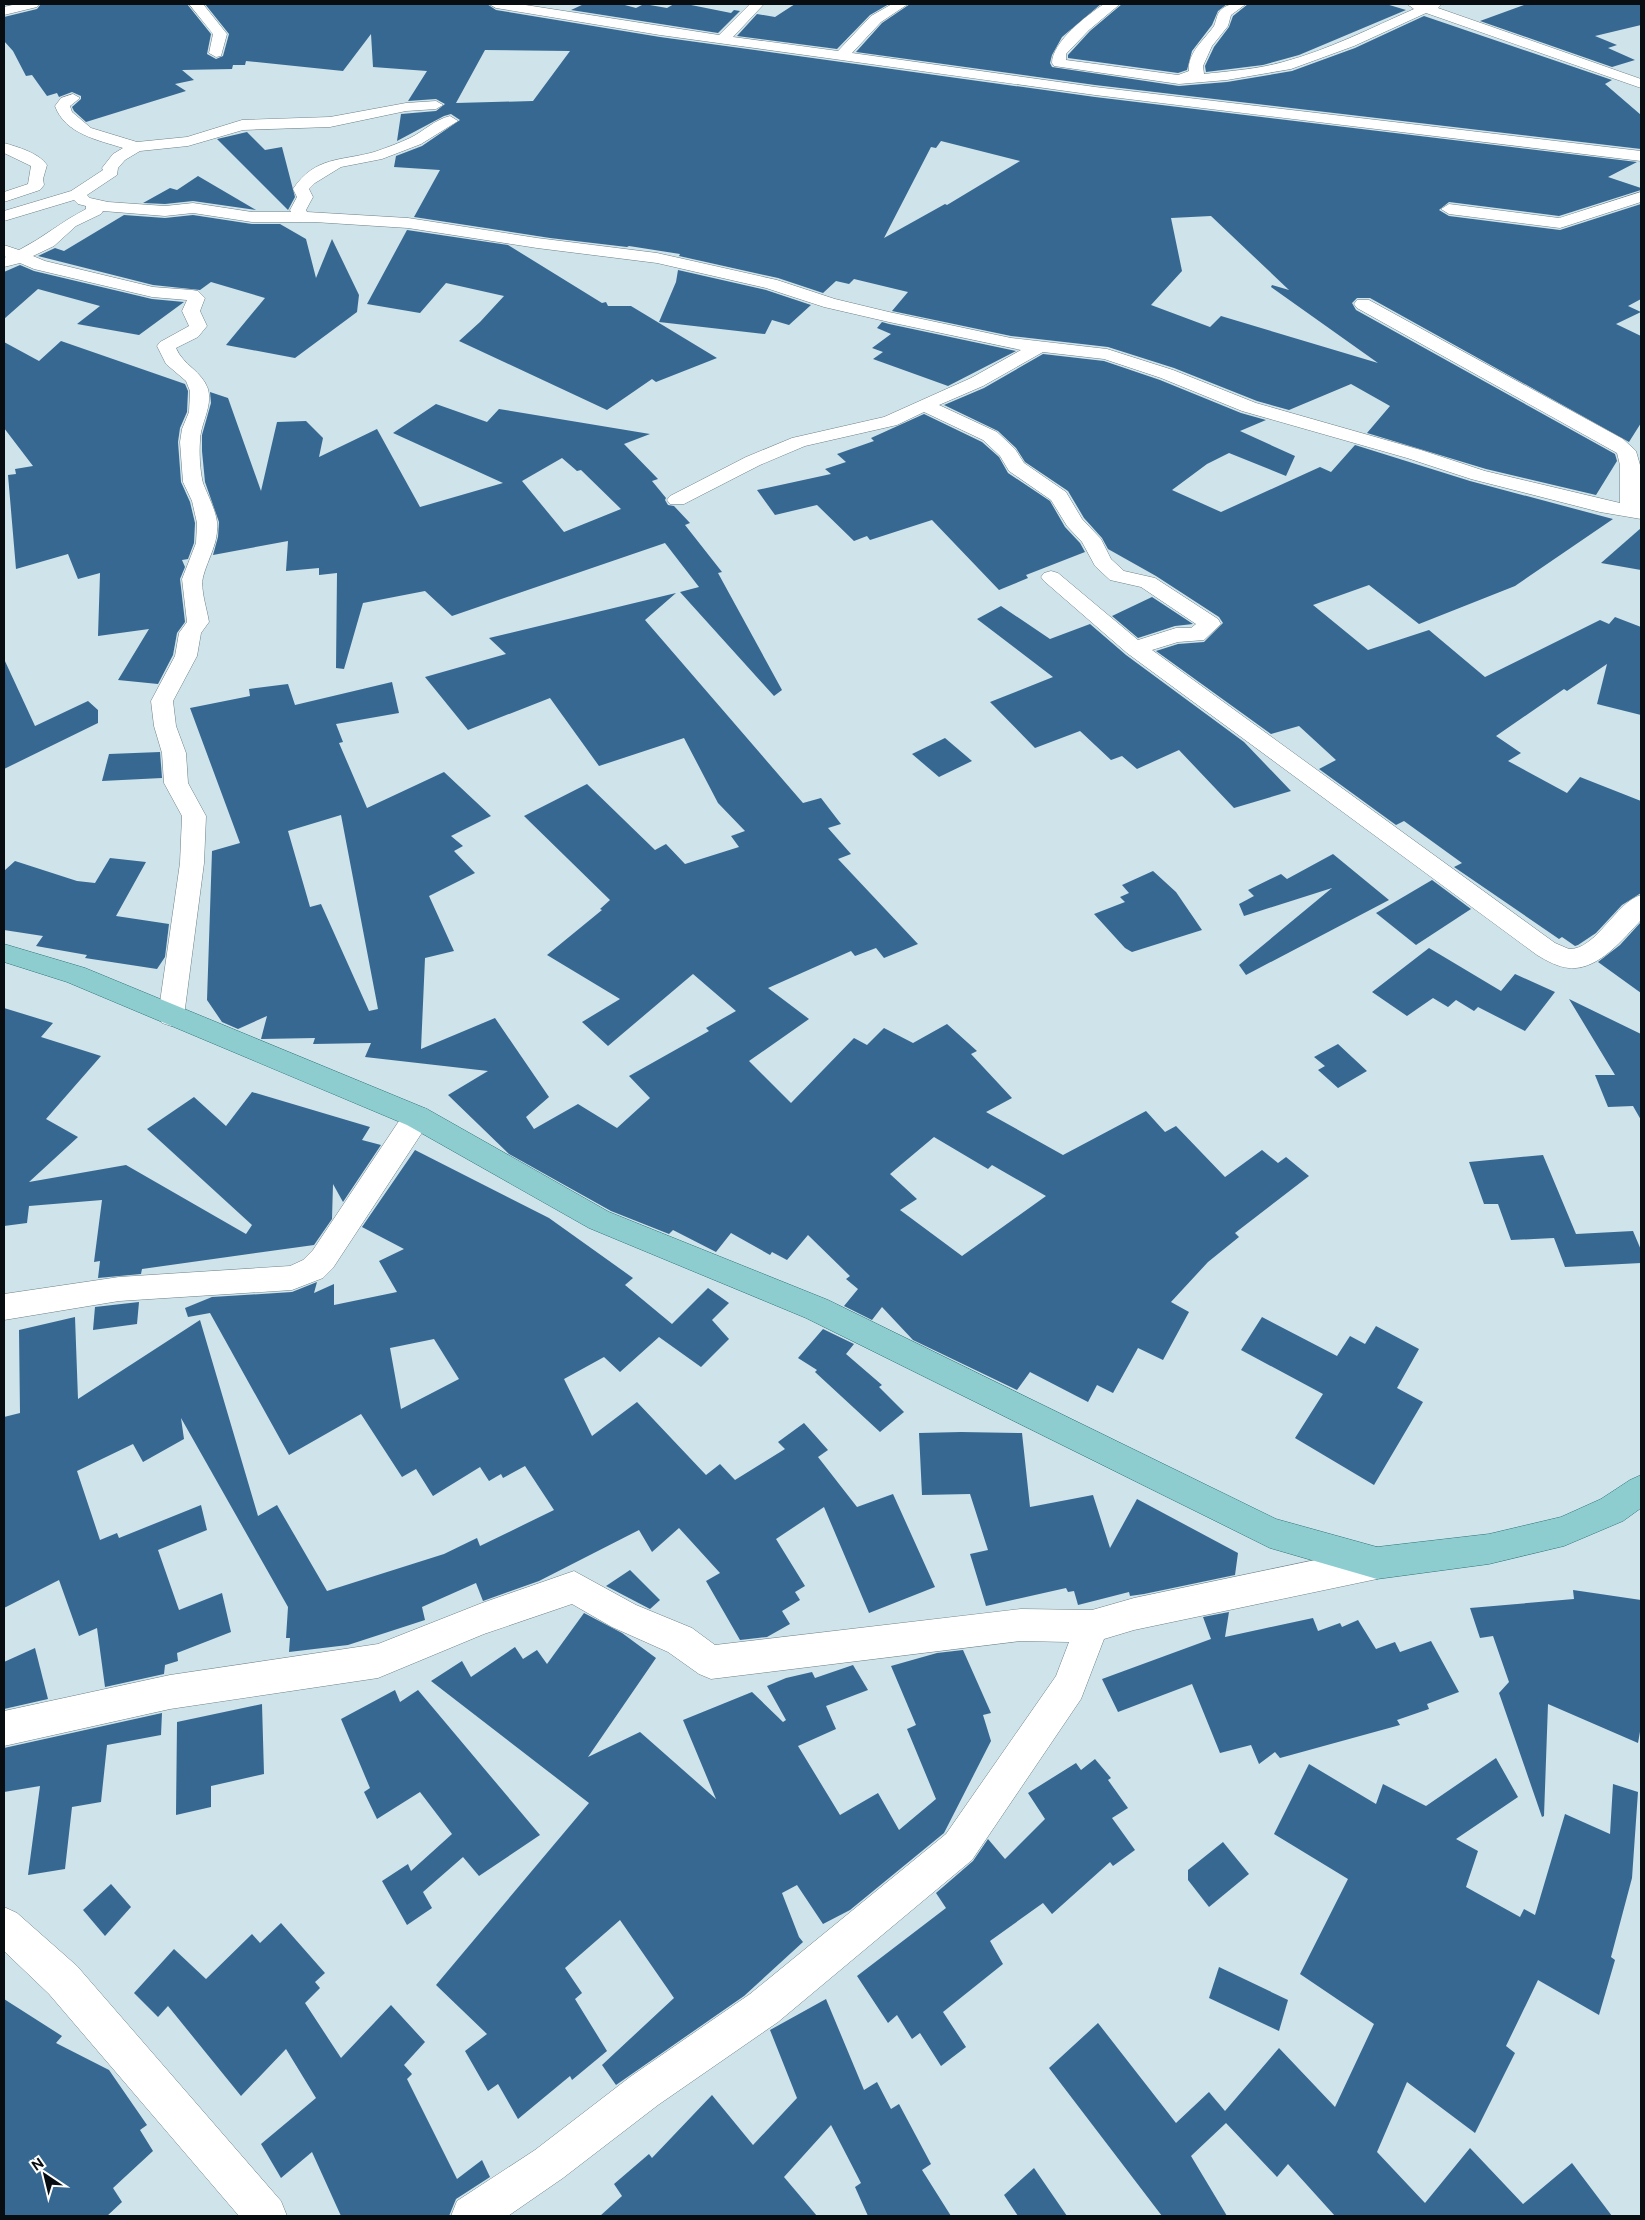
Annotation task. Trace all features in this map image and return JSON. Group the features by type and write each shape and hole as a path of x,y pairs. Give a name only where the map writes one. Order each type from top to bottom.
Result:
{"main road":[{"path":"4,953 76,975 417,1117 599,1220 817,1309 1270,1533 1377,1563 1489,1549 1564,1530 1612,1510 1641,1490"}],"street":[{"path":"4,10 32,4"},
{"path":"196,4 220,34 216,54"},
{"path":"496,4 660,31 1095,91 1641,156"},
{"path":"722,39 757,4"},
{"path":"841,56 876,19 901,4"},
{"path":"1113,4 1078,31 1059,54 1059,64 1179,80 1227,76 1286,66 1349,43 1432,6"},
{"path":"1179,80 1197,72 1196,66 1205,45 1221,26 1225,13 1239,4"},
{"path":"1413,4 1432,6 1641,84"},
{"path":"74,98 66,101 62,106 62,110 73,121 86,131 136,147 188,141 242,124 330,122 406,107 436,105"},
{"path":"302,217 298,210 305,197 301,189 309,180 322,171 342,160 369,158 416,141 430,130 450,120"},
{"path":"4,216 77,194 110,172 110,168 116,159 136,147"},
{"path":"4,148 31,159 39,165 35,179 36,185 34,187 5,196"},
{"path":"77,194 84,201 93,204 134,209 165,211 193,208 252,217 302,217 430,225 537,243 657,258 771,284 830,303 889,317 1039,347 1106,354 1166,374 1248,407 1478,475 1600,506 1636,512 1630,465 1626,451 1616,443 1363,304"},
{"path":"1449,209 1531,221 1560,223 1641,197"},
{"path":"8,257 48,242 77,219 95,211 93,204"},
{"path":"8,257 152,292 192,295 196,298 191,312 198,326 192,333 166,346 172,360 194,379 200,391 198,412 190,442 193,482 202,501 207,523 206,543 192,579 198,622 190,632 186,656 162,701 164,721 174,753 176,783 194,816 180,959 171,1016"},
{"path":"677,500 753,462 799,442 878,425 902,416 922,405 978,382 1039,347"},
{"path":"922,405 990,436 1008,453 1016,467 1059,496 1074,522 1091,539 1102,562 1117,576 1148,582 1210,624 1196,635 1176,635 1135,648"},
{"path":"1051,577 1135,648 1558,956 1573,959 1596,947 1641,904"},
{"path":"4,1308 119,1289 292,1278 313,1269 323,1259 417,1117"},
{"path":"4,1729 170,1692 378,1661 490,1616 574,1587 624,1616 680,1640 711,1662 1021,1625 1092,1626 1134,1614 1377,1563"},
{"path":"472,2216 549,2164 644,2091 764,2008 959,1847 1069,1687 1092,1626"},
{"path":"4,1926 63,1980 266,2216"}],"building":[{"path":"41,4 187,4 211,34 207,54 216,59 223,56 229,34 205,4 487,4 496,10 660,37 1095,97 1637,162 1608,177 1641,188 1641,190 1559,216 1449,202 1439,210 1449,216 1560,230 1641,204 1641,299 1628,306 1641,312 1616,324 1641,336 1641,423 1629,442 1370,298 1357,298 1352,303 1356,310 1615,454 1617,461 1596,495 1486,469 1367,433 1390,406 1351,384 1289,410 1257,401 1174,368 1108,347 1011,336 892,311 908,292 854,279 849,284 836,281 823,293 778,278 679,256 680,254 629,246 550,238 414,217 440,170 394,167 396,156 422,146 460,120 451,114 444,116 397,141 401,114 436,111 445,104 436,99 408,101 427,71 373,67 371,34 343,71 246,61 245,65 233,65 232,69 182,70 194,80 175,84 186,91 86,122 72,107 81,99 81,96 72,92 59,97 57,93 47,96 32,75 26,76 13,51 4,41 4,17 37,9","holes":["485,50 570,51 533,101 456,103","941,141 1020,161 947,205 945,204 884,238 931,147 936,148","1211,216 1289,290 1272,285 1271,287 1378,363 1221,316 1210,327 1151,305 1182,271 1171,218"]},
{"path":"584,4 621,4 636,8 644,4 667,8 674,4 686,4 731,13 734,10 740,11 718,33 571,10"},
{"path":"795,4 889,4 870,15 837,49 737,36 757,14 775,17"},
{"path":"910,4 1101,4 1062,37 1052,55 1050,63 1052,67 1179,86 1227,82 1292,71 1355,48 1424,16 1612,80 1605,84 1641,115 1641,149 1095,85 856,52 882,23"},
{"path":"1122,4 1227,4 1218,11 1212,25 1192,51 1187,70 1178,73 1068,58 1068,55 1090,31"},
{"path":"1248,4 1386,4 1406,10 1299,55 1263,65 1206,72 1205,66 1214,47 1229,27 1233,16"},
{"path":"1527,4 1641,4 1641,25 1595,36 1617,45 1608,48 1635,60 1612,67 1480,21"},
{"path":"247,132 265,150 282,147 295,197 288,210 217,139"},
{"path":"198,176 256,210 193,201 165,204 143,203 170,188 177,190"},
{"path":"124,215 165,218 193,215 252,224 280,224 306,239 316,278 332,239 359,295 357,312 295,358 226,345 265,298 211,282 200,290 153,285 38,256 55,248 64,251"},
{"path":"407,230 508,245 602,303 606,302 608,306 631,306 717,358 656,382 652,379 607,410 459,341 504,296 446,283 420,313 367,304"},
{"path":"20,265 34,271 152,299 184,302 139,335 77,324 100,306 38,289 4,319 4,272"},
{"path":"678,270 766,290 811,305 789,325 772,320 765,334 659,322 676,282"},
{"path":"882,322 1016,351 948,386 873,359 883,352 872,348 891,334 877,328"},
{"path":"61,341 185,384 188,391 187,412 180,428 178,442 181,482 190,502 195,523 194,543 188,559 182,560 185,567 180,579 185,622 177,633 173,655 158,684 118,680 149,629 98,636 100,573 78,579 68,554 16,569 8,475 16,474 15,469 33,466 4,428 4,342 39,361"},
{"path":"1043,354 1104,361 1160,380 1241,413 1266,420 1240,431 1295,456 1286,476 1229,453 1207,464 1172,490 1221,512 1320,467 1331,472 1355,445 1470,481 1613,519 1515,586 1419,624 1369,585 1313,605 1368,650 1429,630 1485,677 1600,620 1609,624 1615,617 1641,627 1641,715 1597,704 1607,664 1567,691 1564,689 1496,736 1521,753 1508,761 1567,793 1580,777 1641,801 1641,893 1622,905 1596,933 1578,945 1575,946 1562,937 1559,939 1454,867 1462,863 1404,821 1396,825 1319,769 1336,760 1299,726 1271,734 1156,651 1178,644 1204,642 1223,623 1219,617 1156,576 1108,549 1102,538 1084,518 1068,491 1025,462 1016,448 998,431 944,405 984,388"},
{"path":"210,392 228,398 261,491 277,422 306,421 323,438 319,457 377,429 420,507 503,483 393,433 436,404 487,422 499,409 650,434 624,444 658,479 652,481 666,498 665,500 668,505 674,506 690,523 685,525 722,572 718,573 782,690 774,696 680,592 699,587 665,543 452,616 425,591 363,603 344,669 336,668 337,573 319,575 319,568 286,571 288,541 213,555 218,537 219,522 205,482 202,451 202,435 211,403","holes":["562,458 577,471 581,470 621,509 564,532 522,481"]},
{"path":"924,414 982,442 999,457 1008,473 1050,501 1065,527 1080,543 1085,552 1026,575 1028,578 999,590 932,520 870,540 867,536 854,541 817,505 775,515 757,490 831,474 825,469 846,462 837,454 874,441 871,438"},
{"path":"1641,528 1641,570 1601,563"},
{"path":"676,593 645,620 803,803 821,798 841,824 828,828 851,854 838,859 918,944 884,958 876,948 855,956 851,951 768,988 809,1019 749,1061 791,1103 854,1038 867,1045 884,1028 913,1043 947,1024 977,1051 971,1054 1012,1098 986,1112 1063,1155 1146,1111 1165,1132 1176,1126 1225,1177 1262,1150 1278,1163 1286,1157 1309,1176 1235,1233 1239,1237 1208,1262 1171,1302 1189,1312 1163,1360 1138,1348 1113,1393 1097,1385 1088,1402 1030,1372 1017,1390 913,1340 882,1307 872,1320 844,1306 858,1289 846,1279 850,1276 808,1235 787,1260 772,1252 770,1255 731,1233 716,1252 673,1230 669,1234 611,1211 509,1154 448,1095 488,1071 365,1057 371,1043 313,1044 315,1038 261,1039 267,1016 238,1029 222,1022 207,1000 212,851 240,843 190,708 250,696 249,689 288,684 295,705 392,682 399,713 336,724 343,742 339,743 367,808 444,772 491,816 451,836 463,846 454,851 475,873 429,896 454,951 425,958 421,1049 495,1018 549,1097 526,1117 534,1129 578,1104 617,1128 650,1098 629,1076 709,1031 706,1028 736,1011 693,974 608,1046 582,1022 620,999 547,955 602,910 600,909 610,900 524,816 587,784 655,850 666,844 685,864 739,847 731,836 745,831 718,803 684,738 599,766 550,698 468,730 425,677 506,654 489,638","holes":["341,815 378,1009 369,1011 321,904 310,907 288,831","934,1137 988,1169 992,1165 1046,1196 962,1256 900,1210 917,1199 890,1174"]},
{"path":"1152,597 1193,624 1175,626 1138,638 1112,616"},
{"path":"1001,606 1050,639 1090,624 1126,655 1244,742 1291,791 1234,808 1179,750 1137,769 1122,756 1111,760 1080,731 1035,748 990,702 1053,677 977,619"},
{"path":"4,659 35,726 88,701 98,710 98,723 4,769"},
{"path":"945,738 972,761 939,777 912,754"},
{"path":"160,752 162,778 102,781 109,754"},
{"path":"1333,854 1389,900 1246,975 1239,965 1332,888 1244,916 1239,904 1254,896 1248,890 1281,874 1287,879"},
{"path":"110,858 146,862 116,916 169,924 165,957 157,969 85,958 87,955 36,946 43,936 4,930 4,871 15,861 77,881 95,883"},
{"path":"1153,871 1176,892 1202,930 1132,952 1125,948 1094,914 1125,902 1120,897 1129,893 1122,885"},
{"path":"1432,880 1471,909 1416,945 1376,913"},
{"path":"1641,922 1641,993 1598,962 1620,945"},
{"path":"1429,948 1501,991 1515,974 1555,992 1525,1031 1478,1007 1474,1011 1456,1000 1448,1007 1433,998 1407,1016 1372,992"},
{"path":"1569,999 1641,1034 1641,1120 1633,1106 1608,1107 1595,1075 1615,1075"},
{"path":"4,1008 53,1023 41,1037 101,1056 46,1119 78,1137 29,1182 126,1165 246,1234 252,1225 147,1129 194,1097 226,1126 252,1092 370,1127 362,1140 381,1145 343,1202 333,1184 332,1219 314,1245 142,1269 141,1274 98,1278 100,1261 94,1262 102,1200 29,1206 27,1223 4,1226"},
{"path":"1338,1044 1367,1071 1338,1088 1318,1070 1325,1066 1314,1057"},
{"path":"415,1150 549,1218 633,1278 625,1285 672,1324 708,1288 729,1303 712,1320 729,1339 701,1367 659,1337 620,1372 604,1357 564,1379 592,1436 637,1402 706,1475 720,1464 735,1480 785,1449 778,1442 804,1423 828,1450 818,1457 857,1507 893,1494 935,1587 869,1613 824,1507 776,1539 805,1586 795,1592 800,1600 782,1611 790,1624 767,1637 740,1640 706,1581 720,1573 679,1528 652,1552 639,1530 539,1581 483,1601 476,1583 422,1607 425,1620 348,1645 289,1652 290,1638 286,1638 288,1607 181,1418 184,1439 143,1462 133,1444 77,1471 100,1540 117,1533 119,1538 201,1505 207,1530 158,1550 179,1610 222,1593 231,1632 177,1653 178,1661 165,1665 164,1674 105,1687 97,1628 79,1636 59,1580 4,1608 4,1417 20,1413 19,1330 75,1317 78,1399 200,1320 258,1516 277,1505 327,1591 444,1554 477,1538 480,1546 554,1510 525,1466 503,1478 501,1474 489,1481 480,1467 433,1496 416,1469 402,1477 361,1414 289,1455 210,1313 188,1317 185,1308 212,1297 292,1292 317,1282 314,1293 334,1284 334,1305 397,1292 379,1261 404,1249 362,1227","holes":["434,1339 459,1379 401,1409 390,1348"]},
{"path":"1543,1155 1576,1234 1633,1231 1641,1250 1641,1263 1565,1267 1554,1238 1511,1240 1498,1204 1484,1204 1469,1162"},
{"path":"139,1302 137,1324 93,1330 95,1307"},
{"path":"1262,1317 1337,1356 1350,1336 1365,1344 1376,1326 1419,1349 1397,1388 1423,1402 1374,1485 1295,1438 1323,1394 1241,1350"},
{"path":"823,1329 854,1344 846,1354 882,1385 879,1387 904,1412 880,1432 815,1372 817,1370 798,1358"},
{"path":"919,1433 1022,1433 1030,1507 1093,1495 1110,1548 1137,1499 1238,1553 1235,1575 1144,1594 1130,1596 1129,1592 1078,1605 1074,1591 1068,1592 1066,1588 986,1606 970,1554 988,1550 970,1494 922,1495"},
{"path":"630,1570 660,1600 650,1609 606,1586"},
{"path":"1573,1590 1641,1600 1641,1726 1638,1743 1548,1704 1544,1816 1542,1817 1499,1693 1509,1682 1493,1636 1480,1638 1470,1608 1574,1599"},
{"path":"1229,1612 1225,1637 1313,1618 1318,1631 1340,1623 1342,1627 1358,1620 1376,1649 1395,1642 1400,1652 1431,1641 1459,1692 1427,1704 1429,1709 1397,1720 1400,1725 1280,1758 1275,1752 1259,1764 1251,1745 1220,1753 1192,1684 1118,1712 1102,1679 1211,1639 1203,1617"},
{"path":"584,1613 622,1633 656,1658 588,1757 640,1732 716,1799 683,1720 752,1692 783,1722 786,1720 767,1686 786,1678 812,1672 815,1678 853,1665 868,1690 826,1706 836,1729 798,1746 840,1815 878,1793 899,1830 936,1799 907,1729 916,1725 891,1666 937,1653 963,1650 991,1713 983,1715 991,1741 944,1833 850,1910 823,1924 797,1885 782,1893 799,1937 803,1942 744,1996 616,2085 602,2065 674,1998 620,1920 565,1968 582,1993 575,1999 607,2051 572,2080 570,2076 518,2119 498,2084 488,2091 465,2051 487,2034 436,1985 589,1803 431,1681 462,1661 471,1677 515,1647 523,1659 537,1650 547,1664"},
{"path":"35,1648 48,1699 4,1709 4,1662"},
{"path":"395,1690 400,1702 418,1690 540,1835 479,1876 463,1857 423,1892 432,1908 407,1925 382,1881 408,1864 411,1871 452,1834 420,1792 377,1819 364,1792 370,1788 341,1719"},
{"path":"262,1704 264,1774 211,1786 211,1807 176,1815 177,1722"},
{"path":"162,1713 161,1735 107,1745 101,1802 72,1807 65,1869 28,1875 40,1786 4,1792 4,1748"},
{"path":"1496,1758 1518,1797 1456,1839 1478,1851 1466,1887 1520,1917 1524,1909 1535,1915 1565,1814 1610,1834 1613,1784 1638,1792 1632,1878 1611,1957 1615,1960 1599,2015 1538,1980 1506,2046 1515,2053 1475,2133 1407,2082 1377,2152 1425,2203 1470,2148 1523,2204 1572,2163 1612,2216 1335,2216 1288,2164 1277,2177 1226,2123 1191,2156 1227,2216 1162,2216 1049,2068 1098,2023 1176,2123 1209,2092 1225,2111 1279,2048 1335,2107 1374,2024 1300,1974 1348,1879 1274,1834 1309,1764 1376,1804 1383,1784 1426,1806"},
{"path":"1095,1759 1111,1778 1108,1780 1128,1808 1112,1818 1135,1850 1113,1866 1110,1862 1052,1914 1043,1903 990,1941 1003,1964 943,2012 966,2047 941,2066 920,2033 912,2039 897,2015 888,2023 857,1976 946,1908 936,1893 973,1861 988,1839 1005,1859 1045,1819 1028,1793 1076,1763 1081,1770"},
{"path":"1223,1842 1249,1874 1209,1907 1188,1880 1188,1870"},
{"path":"111,1884 131,1907 105,1936 83,1910"},
{"path":"281,1923 325,1973 315,1982 320,1988 305,2003 341,2058 391,2005 425,2042 404,2065 412,2074 407,2079 457,2179 482,2160 490,2177 456,2199 449,2216 341,2216 312,2152 281,2178 261,2144 316,2098 286,2049 241,2096 168,2006 158,2017 134,1993 174,1949 206,1979 252,1934 260,1943"},
{"path":"1219,1967 1288,2000 1279,2031 1209,1998"},
{"path":"4,1999 62,2036 56,2043 109,2070 147,2125 140,2130 153,2151 113,2188 122,2202 107,2216 4,2216"},
{"path":"826,1999 864,2090 877,2082 891,2109 899,2104 931,2164 922,2170 951,2216 868,2216 855,2187 861,2183 831,2125 784,2177 817,2216 600,2216 622,2196 614,2184 649,2154 652,2158 712,2095 753,2145 797,2098 770,2030"},
{"path":"1034,2168 1067,2216 1018,2216 1004,2195"}]}
